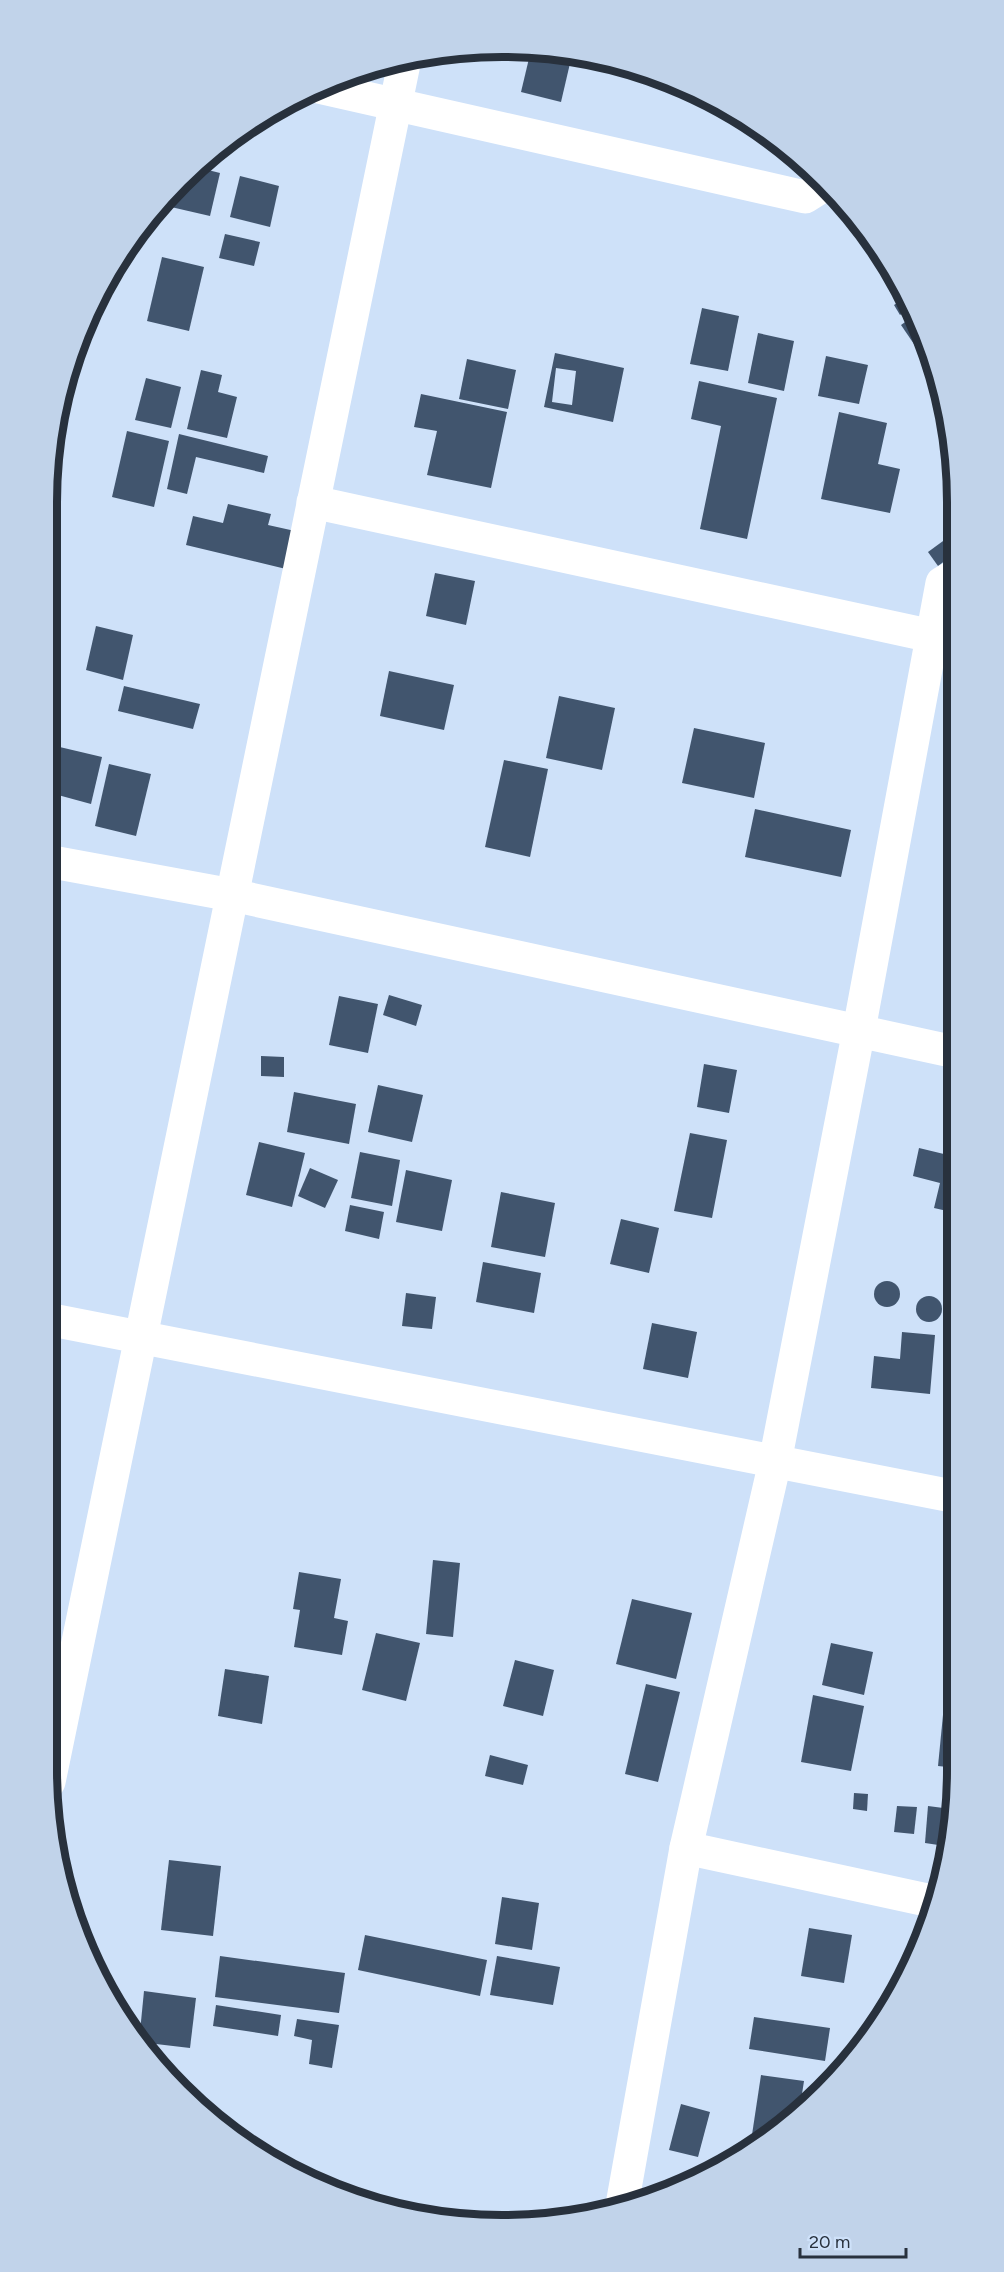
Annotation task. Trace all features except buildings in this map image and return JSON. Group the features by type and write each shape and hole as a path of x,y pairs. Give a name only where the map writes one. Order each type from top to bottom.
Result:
{"street":[{"path":"57,1739 403,69"},
{"path":"333,91 805,197 818,189"},
{"path":"313,502 932,636"},
{"path":"623,2198 686,1848 775,1462 942,583 947,580"},
{"path":"57,863 232,895 859,1029 947,1050"},
{"path":"57,1321 947,1495"},
{"path":"686,1848 927,1900"}]}
